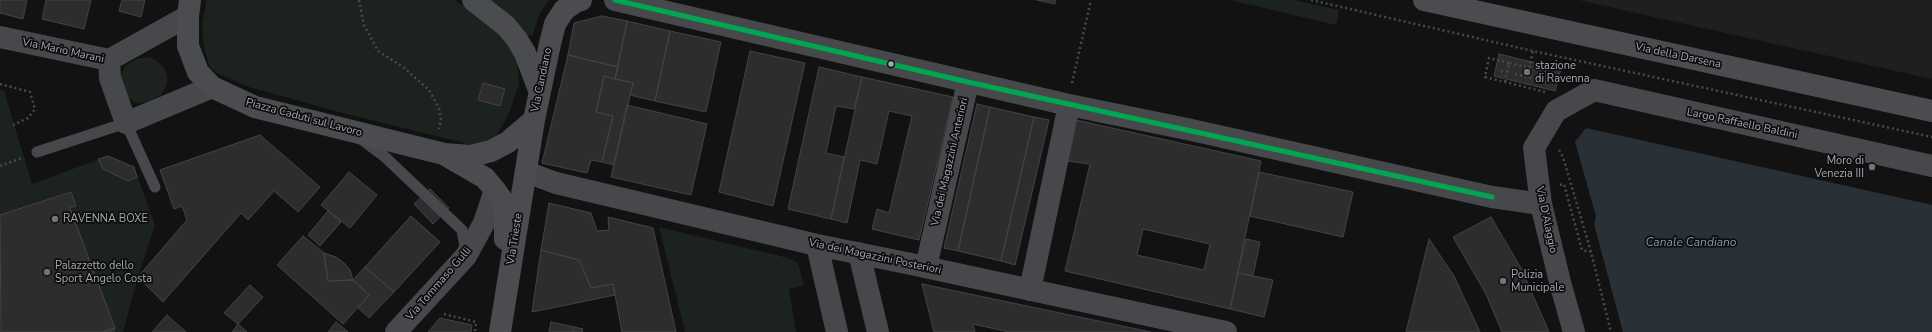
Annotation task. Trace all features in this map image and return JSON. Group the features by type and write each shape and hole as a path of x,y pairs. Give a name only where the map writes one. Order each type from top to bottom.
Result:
{"street":[{"path":"473,0 506,26 516,38 524,52 539,90"},
{"name":"Via Candiano","path":"526,172 539,90 555,24 564,10 575,2 581,0"},
{"name":"Via dei Magazzini Anteriori","path":"615,0 972,83 1070,94 1187,129 1492,197 1541,204"},
{"name":"Via della Darsena","path":"1424,0 1932,111"},
{"name":"Piazza Caduti sul Lavoro","path":"189,8 188,46 193,63 198,72 212,87 255,107 439,152 471,156 491,151 508,142 534,120"},
{"name":"Via Mario Marani","path":"0,37 110,60 189,8"},
{"path":"110,60 110,78 126,123 212,87"},
{"name":"Via dei Magazzini Anteriori","path":"926,267 972,83"},
{"name":"Largo Raffaello Baldini","path":"1552,102 1594,90 1932,166"},
{"path":"1030,290 1070,94"},
{"name":"Via D'Alaggio","path":"1552,102 1534,148 1541,204 1574,332"},
{"name":"Piazza Caduti sul Lavoro","path":"439,152 485,178 495,190"},
{"name":"Via dei Magazzini Posteriori","path":"526,172 556,183 817,246 926,267 1226,332"},
{"name":"Via Trieste","path":"500,332 526,172"},
{"name":"Via Trieste","path":"495,190 502,200 505,210 504,307"},
{"name":"Via Tommaso Gulli","path":"396,332 466,256 484,223 495,190"},
{"path":"817,246 837,332"},
{"path":"859,253 878,332"}],"lane":[{"path":"37,152 126,123 155,187"},
{"path":"349,130 384,156 462,230 466,256"}],"path":[{"path":"359,0 364,25 378,51 403,68 429,90 439,108 441,120 439,152"},
{"path":"1070,94 1091,0"},
{"path":"1311,0 1533,51 1932,137"},
{"path":"1528,68 1533,51"},
{"path":"1552,102 1504,82 1485,77 1489,58 1562,76 1558,89"},
{"path":"1504,82 1509,63"},
{"path":"1501,71 1507,72"},
{"path":"1515,74 1548,82 1550,73"},
{"path":"0,84 30,92 35,109 28,118 13,125"},
{"path":"0,166 37,152"},
{"path":"1563,157 1591,252 1611,332"},
{"path":"1564,184 1582,250 1591,252"},
{"path":"425,300 436,312 476,322 475,332"}],"shaded area":[{"path":"207,0 455,0 508,39 517,58 519,84 509,113 498,133 484,145 468,144 343,113 249,87 218,74 210,67 204,48 202,25"},
{"path":"488,0 550,0 547,2 538,17 533,35 526,35 523,28"},
{"path":"1230,0 1293,0 1339,10 1336,25"},
{"path":"1579,0 1932,0 1932,79 1596,4"},
{"path":"148,57 157,61 163,67 167,75 167,84 161,95 149,101 137,103 127,98 120,78 125,66 136,59"},
{"path":"0,90 4,91 32,184 108,156 134,167 155,225 138,277 123,332 0,332"},
{"path":"659,227 788,258 798,263 804,285 789,289 796,332 685,332"}],"water":[{"name":"Canale Candiano","path":"1586,128 1932,205 1932,332 1623,332 1594,224 1596,216 1575,142"}],"building":[{"path":"0,0 27,0 23,19 0,13"},
{"path":"46,0 91,0 84,29 42,19"},
{"path":"122,0 145,0 141,17 119,11"},
{"path":"1037,0 1056,0 1055,4"},
{"path":"602,16 627,21 618,67 568,55 574,23"},
{"path":"627,21 670,31 655,101 630,95 633,83 615,79"},
{"path":"670,31 721,42 706,112 655,101"},
{"path":"750,51 805,63 773,206 719,192"},
{"name":"stazione di Ravenna","path":"1499,54 1561,69 1555,91 1494,76"},
{"path":"568,55 618,67 615,79 604,76 596,112 613,116 602,162 591,160 587,173 542,163"},
{"path":"819,67 862,77 854,109 836,106 826,153 844,157 831,219 788,209"},
{"path":"604,76 633,83 614,165 602,162 613,116 596,112"},
{"path":"862,77 953,97 919,240 872,229 877,209 889,213 912,116 889,111 877,164 860,160 847,223 831,219"},
{"path":"483,83 505,89 500,106 478,100"},
{"path":"977,104 990,107 958,251 944,248"},
{"path":"627,105 707,124 691,195 611,177"},
{"path":"990,107 1034,117 1001,261 958,251"},
{"path":"1034,117 1049,120 1015,265 1001,261"},
{"path":"1076,120 1261,161 1230,309 1065,271 1090,164 1067,161","holes":["1143,229 1210,244 1204,270 1137,255"]},
{"path":"260,135 320,187 298,212 274,191 248,220 241,213 163,302 138,277 187,220 182,206 174,209 160,170"},
{"path":"108,156 134,167 137,177 128,181 103,169 98,159"},
{"path":"349,172 377,195 350,228 321,205"},
{"path":"1259,172 1353,192 1343,237 1250,216"},
{"path":"430,189 449,208 433,224 414,204"},
{"name":"Palazzetto dello Sport Angelo Costa","path":"71,192 76,206 70,208 115,328 102,332 1,332 0,215"},
{"path":"549,203 591,213 597,231 609,230 608,217 653,228 676,332 622,332 613,284 591,288 579,260 541,250"},
{"path":"328,211 341,222 320,246 308,235"},
{"path":"411,216 440,242 394,292 365,267"},
{"name":"Polizia Municipale","path":"1491,217 1521,268 1549,332 1502,332 1486,294 1453,237"},
{"path":"303,236 324,253 328,281 353,280 369,295 343,324 277,265"},
{"path":"1246,239 1260,242 1253,276 1238,273"},
{"path":"1429,239 1454,276 1480,332 1406,332"},
{"path":"541,250 579,260 591,288 613,284 615,295 532,312"},
{"path":"324,253 336,257 344,263 350,270 353,280 328,281"},
{"path":"365,267 394,292 369,318 358,308 369,295 353,280"},
{"path":"1238,273 1273,280 1264,317 1230,309"},
{"path":"922,284 1151,332 1009,332 973,324 975,332 934,332"},
{"path":"250,285 263,297 238,324 224,313"},
{"path":"167,315 186,332 152,332"},
{"path":"440,318 472,325 471,332 428,332"},
{"path":"336,322 348,332 328,332"},
{"path":"551,322 574,327 573,332 549,332"},
{"path":"238,324 247,332 232,332"},
{"path":"574,327 583,329 582,332 573,332"},
{"path":"115,328 114,332 102,332"}],"transit line":[{"path":"615,0 968,82 1492,197"}],"place":[{"name":"stazione di Ravenna","path":"1527,72"},
{"name":"Moro di Venezia III","path":"1872,167"},
{"name":"RAVENNA BOXE","path":"55,219"},
{"name":"Palazzetto dello Sport Angelo Costa","path":"47,272"},
{"name":"Polizia Municipale","path":"1503,281"}]}
